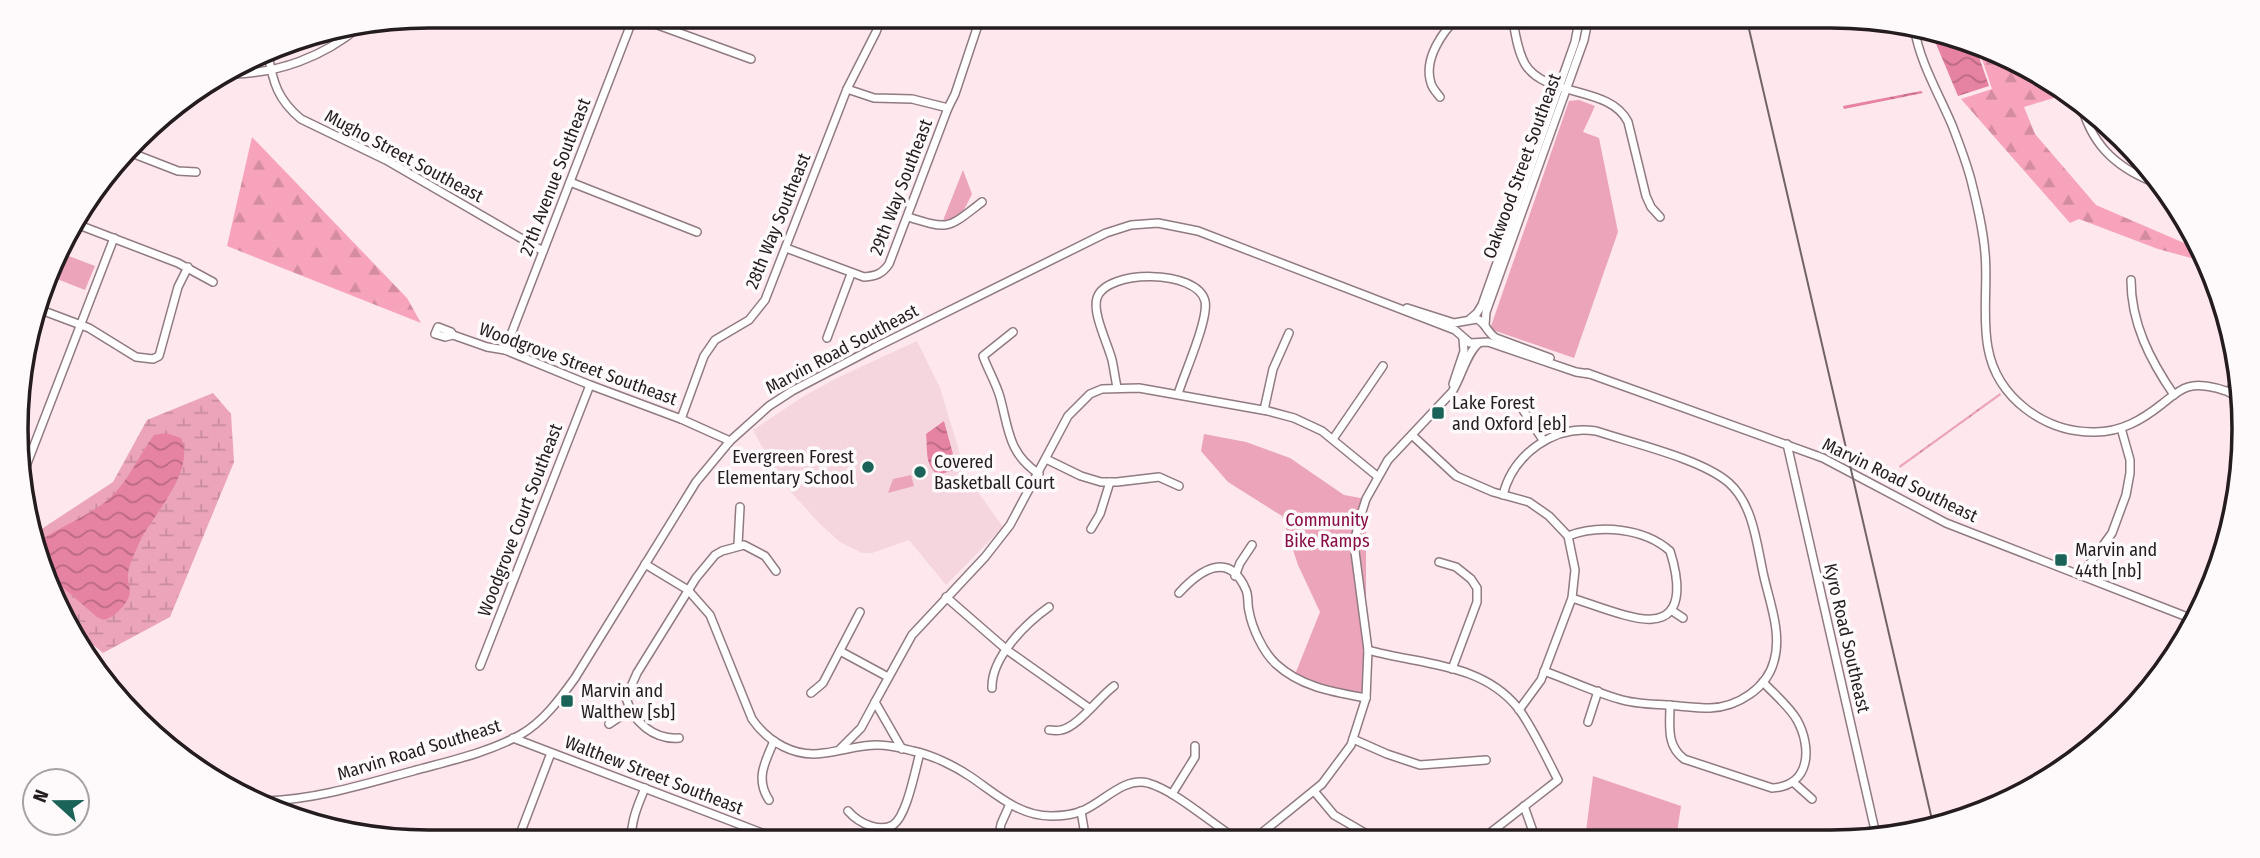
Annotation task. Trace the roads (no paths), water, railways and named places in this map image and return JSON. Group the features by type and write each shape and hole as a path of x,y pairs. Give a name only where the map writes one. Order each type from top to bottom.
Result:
{"street":[{"name":"27th Avenue Southeast","path":"505,350 629,28"},
{"path":"667,28 751,59"},
{"name":"28th Way Southeast","path":"681,419 704,356 715,340 749,320 765,300 847,89 877,28"},
{"name":"29th Way Southeast","path":"786,248 863,277 884,272 955,94 977,28"},
{"path":"1440,97 1433,88 1429,71 1442,35 1448,28"},
{"path":"1515,28 1525,65 1536,77 1613,105 1623,113 1628,122 1646,196 1660,217"},
{"name":"Oakwood Street Southeast","path":"1486,327 1486,312 1563,87 1578,28"},
{"name":"Oakwood Street Southeast","path":"1468,320 1482,305 1586,28"},
{"path":"245,73 291,65 323,52 344,38"},
{"path":"1916,38 1918,49 1962,151 1979,212 1985,251 1988,346 1992,362 2000,380 2021,405 2046,422 2081,432 2100,432 2121,428 2143,418 2189,386 2203,386 2230,393"},
{"name":"Mugho Street Southeast","path":"269,62 281,98 301,119 386,160 543,251"},
{"path":"847,89 874,98 912,99 948,108"},
{"path":"2087,121 2107,153 2118,164 2143,178"},
{"path":"137,155 178,171 195,172"},
{"path":"570,182 697,232"},
{"path":"908,217 944,227 956,223 982,202"},
{"name":"Marvin Road Southeast","path":"278,800 313,797 352,788 459,758 497,746 541,719 567,689 696,482 730,441 769,406 792,391 1058,255 1118,229 1157,223 1185,227 1365,295 1447,322 1468,320"},
{"path":"83,226 188,267 213,282"},
{"path":"29,458 114,238"},
{"path":"46,312 102,336 129,354 144,359 156,358 159,356 178,287 188,267"},
{"path":"827,338 851,274"},
{"path":"1117,387 1096,308 1098,295 1103,288 1117,280 1174,278 1198,289 1205,300 1202,326 1178,394"},
{"path":"2131,280 2131,298 2140,332 2155,366 2174,395"},
{"name":"Marvin Road Southeast","path":"1365,295 1452,329 1463,336"},
{"path":"1265,830 1314,791 1338,764 1353,739 1366,698 1368,650 1354,544 1366,499 1388,460 1447,397 1460,379 1472,349 1485,337 1486,327 1477,319 1468,320 1462,327 1464,351 1447,397"},
{"name":"Marvin Road Southeast","path":"1486,327 1498,339 1787,444 1849,470 1953,526 2185,616"},
{"path":"1013,332 983,356 999,395 1014,448 1026,465 1039,474"},
{"path":"1264,410 1273,369 1289,333"},
{"name":"Woodgrove Street Southeast","path":"453,335 487,347 505,350 730,441"},
{"path":"1463,336 1470,343 1480,343"},
{"name":"Marvin Road Southeast","path":"1480,343 1493,344 1589,374"},
{"path":"1333,439 1383,366"},
{"name":"Woodgrove Court Southeast","path":"480,666 590,385"},
{"path":"840,749 861,728 912,635 1000,538 1039,474 1068,416 1090,394 1117,387 1178,394 1294,418 1322,431 1377,476"},
{"path":"1517,401 1543,440"},
{"path":"2081,576 2112,533 2126,495 2130,460 2121,428"},
{"path":"1503,495 1516,468 1535,446 1543,440 1570,430 1596,431 1716,473 1734,487 1745,505 1775,624 1777,645 1768,676 1749,696 1719,707 1621,700 1544,671"},
{"path":"1412,435 1456,476 1481,488 1529,502 1568,536 1575,570 1572,598 1544,671 1529,699 1519,710"},
{"name":"Kyro Road Southeast","path":"1787,444 1874,828"},
{"path":"1046,459 1081,476 1110,482 1159,477 1179,486"},
{"path":"1091,529 1100,514 1110,482"},
{"path":"738,545 740,507"},
{"path":"1568,536 1584,530 1620,530 1644,537 1670,551 1678,589 1671,610 1660,618 1642,619 1572,598"},
{"path":"679,738 658,736 640,723 626,698 631,684 688,590 715,555 738,545 754,549 765,556 776,570"},
{"path":"1235,576 1252,545"},
{"path":"1439,562 1456,568 1471,579 1477,588 1477,602 1452,668"},
{"path":"645,564 688,590 714,623 752,719 759,729 788,749 814,754 877,745 920,753 969,776 1010,804 1040,816 1069,815 1081,811 1120,787 1137,782 1147,783 1172,794 1224,830"},
{"path":"1179,593 1199,573 1222,566 1229,568 1241,581 1247,593 1248,610 1254,628 1274,663 1304,683 1331,692 1366,698"},
{"path":"946,597 1007,650 1089,708"},
{"path":"992,688 994,670 1017,635 1032,618 1049,607"},
{"path":"1671,610 1683,618"},
{"path":"811,693 823,683 860,612"},
{"path":"1368,650 1452,668 1490,682 1519,710 1558,780 1494,830"},
{"path":"840,651 888,677"},
{"path":"1670,705 1670,740 1674,749 1684,759 1772,788 1793,782 1800,776 1806,757 1803,737 1792,712 1763,682"},
{"path":"1049,730 1062,730 1073,724 1114,687"},
{"path":"1588,722 1598,691"},
{"path":"875,702 902,749"},
{"path":"609,724 631,710"},
{"name":"Walthew Street Southeast","path":"513,738 754,830"},
{"path":"1353,739 1420,765 1486,760"},
{"path":"769,800 760,777 774,741"},
{"path":"1172,794 1195,757 1195,746"},
{"path":"522,830 551,753"},
{"path":"848,811 856,819 875,828 890,827 896,823 904,809 920,753"},
{"path":"1793,782 1812,799"},
{"path":"631,830 634,813 645,788"},
{"path":"1314,791 1334,815 1360,830"},
{"path":"1000,830 1010,804"},
{"path":"1524,806 1533,830"},
{"path":"1081,811 1084,830"}],"water":[{"path":"1935,42 1979,57 1989,86 1958,96"},
{"path":"1921,91 1923,93 1844,109 1843,106"},
{"path":"944,421 957,469 938,475 930,466 926,434"},
{"path":"166,433 181,438 183,464 178,478 146,530 132,559 128,573 128,599 118,612 104,620 60,585 44,539 111,497 154,435"}],"railway":[{"path":"1749,28 1931,817"}],"place":[{"name":"Lake Forest and Oxford [eb]","path":"1438,413"},
{"name":"Evergreen Forest Elementary School","path":"868,467"},
{"name":"Covered Basketball Court","path":"920,472"},
{"name":"Marvin and 44th [nb]","path":"2061,560"},
{"name":"Marvin and Walthew [sb]","path":"567,701"}],"park label":[{"name":"Community Bike Ramps","path":"1327,530"}]}
